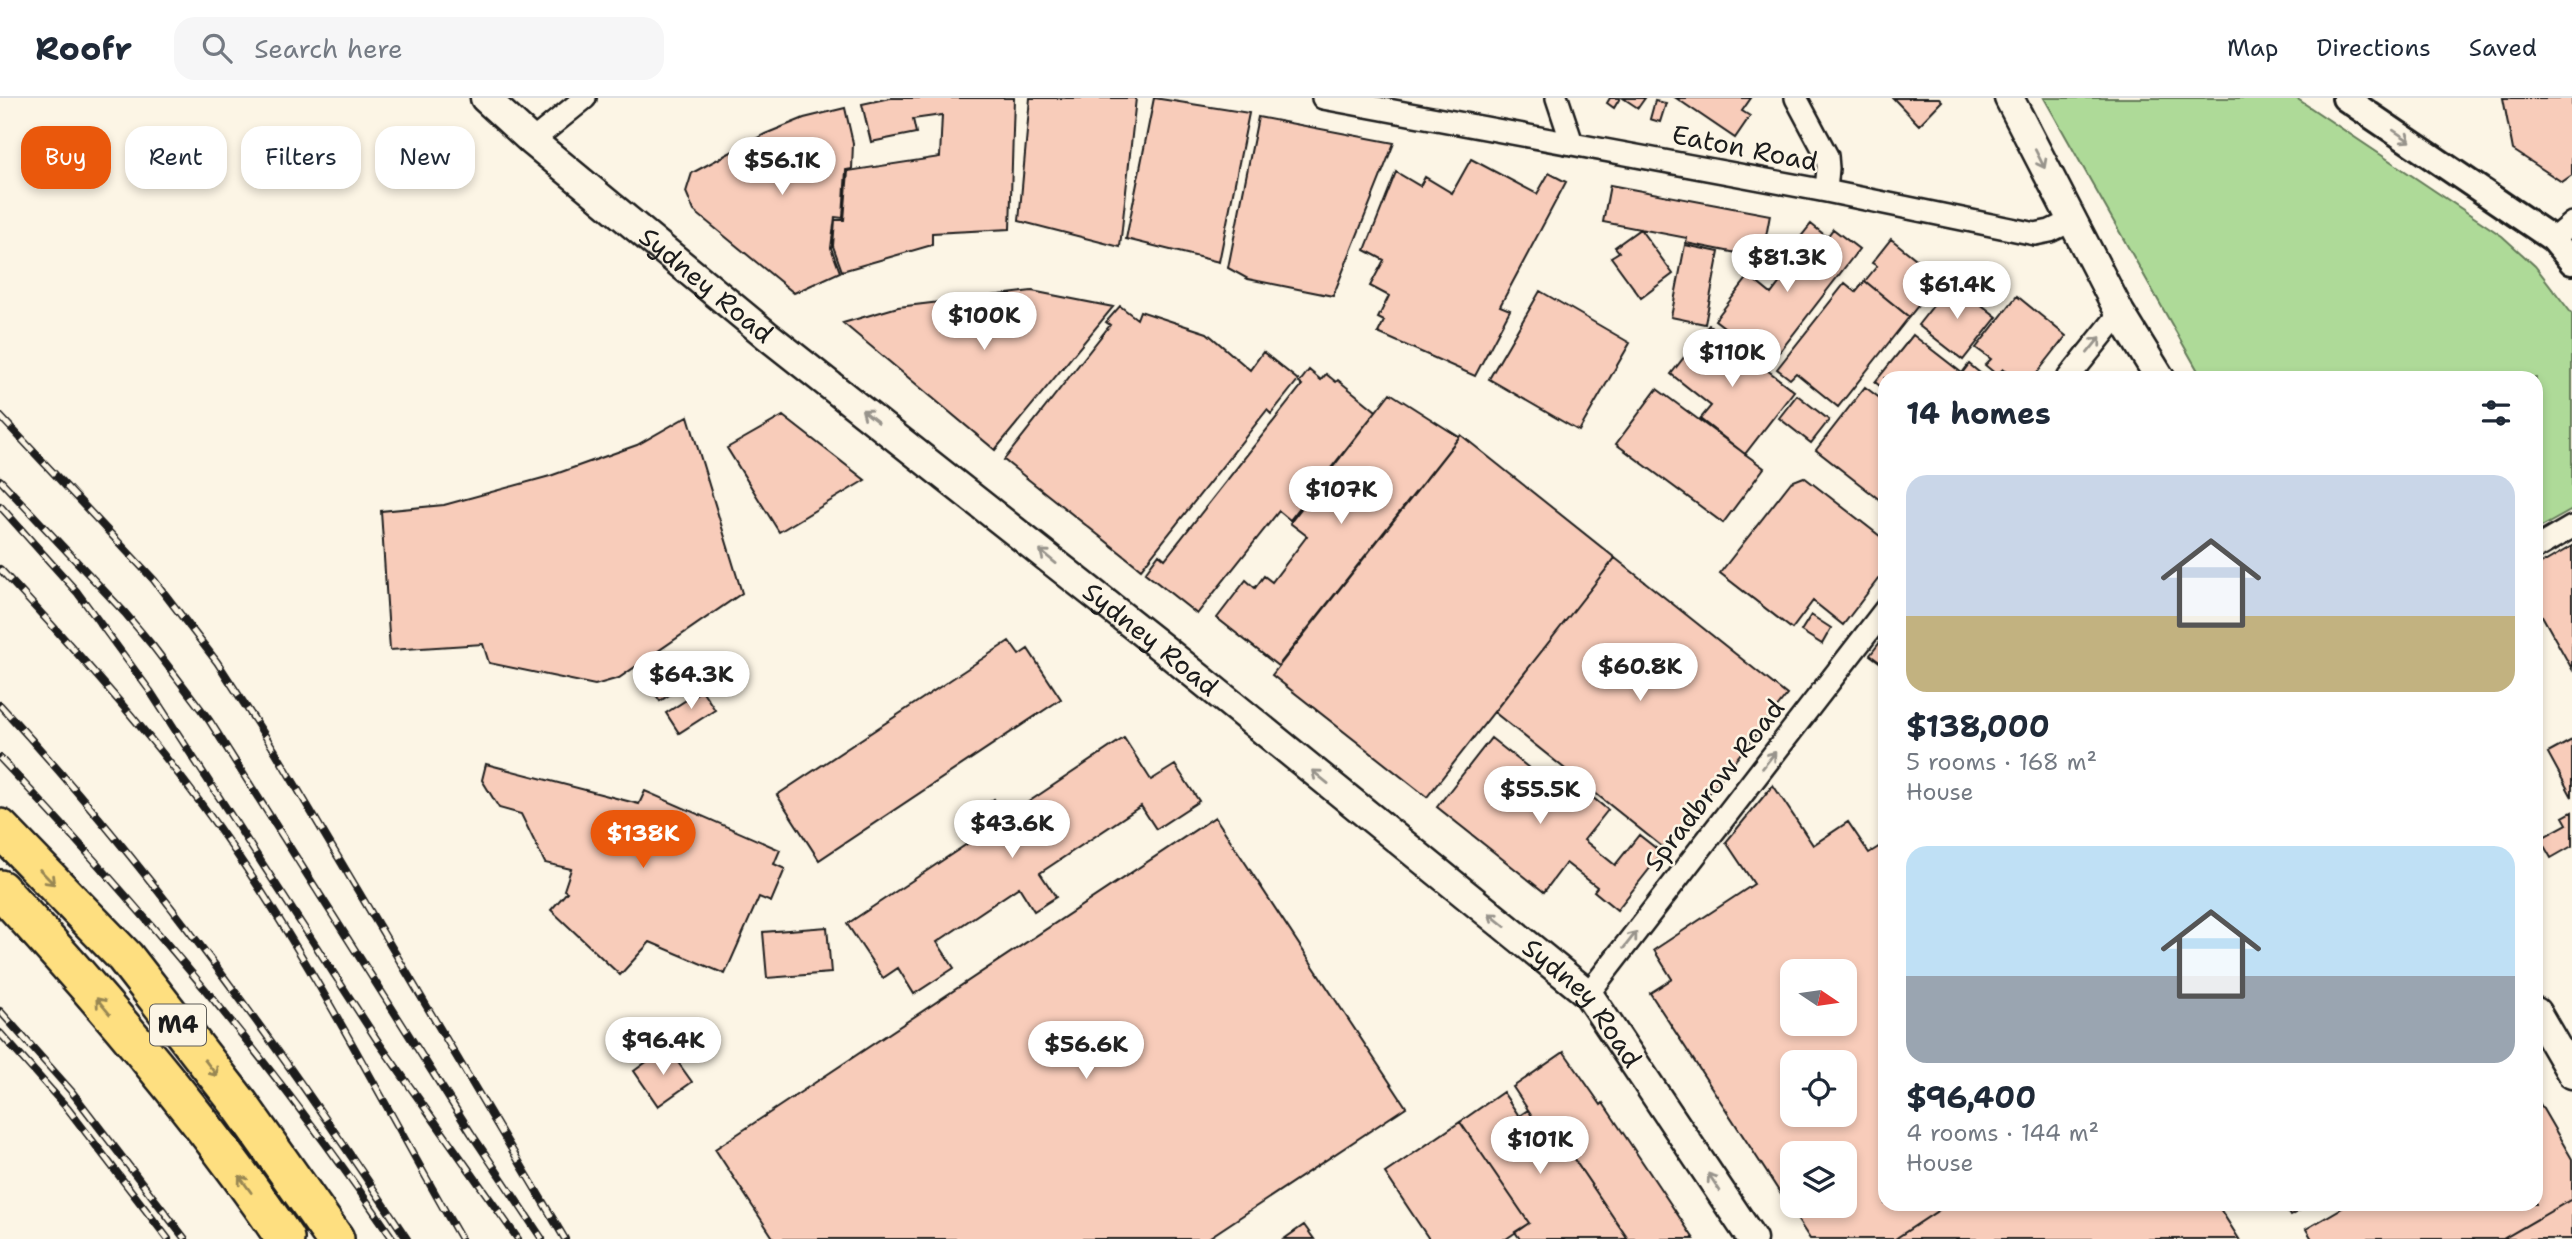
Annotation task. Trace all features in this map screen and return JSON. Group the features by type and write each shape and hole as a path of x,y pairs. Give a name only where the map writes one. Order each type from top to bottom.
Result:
{"highway":[{"name":"M4","path":"0,828 125,957 240,1104 335,1239"},
{"name":"M4","path":"0,889 60,954 145,1055 214,1142 285,1239"}],"main road":[{"name":"Sydney Road","path":"485,98 532,141 769,337 1166,651 1588,994 1752,1239"},
{"path":"2009,98 2120,313 2156,371"},
{"path":"2543,1024 2572,1074"}],"street":[{"path":"532,141 585,98"},
{"name":"Eaton Road","path":"1322,98 1826,191 2035,234 2050,231 2071,221"},
{"path":"1557,98 1572,144"},
{"path":"1796,98 1827,156 1826,191"},
{"path":"2345,98 2553,239 2572,262"},
{"path":"2553,239 2572,223"},
{"path":"2074,371 2120,313"},
{"path":"2543,544 2572,527"},
{"name":"Spradbrow Road","path":"1588,994 1878,619"}],"green space":[{"path":"2044,98 2296,98 2502,236 2535,266 2572,314 2572,510 2543,526 2543,371 2198,371"}],"building":[{"path":"890,98 1014,98 1010,229 932,233 932,245 842,271 833,246 835,220 844,220 848,171 940,157 942,115 913,119 916,133 871,142 862,104"},
{"path":"1030,98 1136,98 1120,247 1019,221"},
{"path":"1154,98 1249,113 1219,262 1126,239"},
{"path":"1610,98 1620,98 1614,108 1607,103"},
{"path":"1623,98 1645,98 1638,108"},
{"path":"1676,98 1751,98 1742,111 1750,116 1735,138"},
{"path":"1893,98 1939,98 1942,101 1919,125"},
{"path":"2503,98 2572,98 2572,175 2562,182 2513,150"},
{"path":"1655,101 1666,103 1660,122 1650,119"},
{"path":"845,108 853,143 852,169 846,170 843,218 835,217 831,248 840,272 794,293 694,211 686,192 692,173 765,134 804,118"},
{"path":"1258,117 1394,143 1333,296 1248,279 1228,268"},
{"path":"1471,159 1537,194 1549,173 1566,182 1500,306 1510,310 1475,376 1378,333 1384,321 1378,318 1389,296 1370,286 1384,260 1365,250 1396,172 1420,186 1425,177 1452,193"},
{"path":"1610,185 1770,215 1762,258 1686,243 1687,238 1603,222"},
{"path":"1811,224 1827,237 1833,229 1859,249 1771,363 1715,320 1749,276 1771,294 1793,265 1784,258"},
{"path":"1640,229 1673,274 1641,298 1611,257 1619,252 1615,247"},
{"path":"1891,239 1940,278 1909,317 1865,281 1877,266 1872,263"},
{"path":"1685,245 1719,252 1705,324 1671,317"},
{"path":"1865,281 1909,317 1838,407 1796,373 1790,379 1777,369 1845,283 1856,292"},
{"path":"1952,282 1997,317 1963,360 1918,325"},
{"path":"1032,291 1113,307 995,450 843,323 898,307"},
{"path":"1540,291 1630,343 1579,431 1489,379"},
{"path":"2017,296 2066,336 2038,371 1992,371 1985,365 1991,359 1976,348"},
{"path":"1120,306 1137,319 1140,311 1207,333 1250,370 1263,352 1298,380 1271,414 1267,410 1141,569 1004,460 1110,325 1106,322"},
{"path":"1709,325 1794,391 1745,454 1700,419 1711,406 1671,374"},
{"path":"1913,335 1959,371 1884,371"},
{"path":"1969,364 1978,371 1964,371"},
{"path":"1309,370 1321,380 1326,374 1336,382 1338,380 1376,411 1290,520 1279,511 1197,614 1145,573 1159,554 1165,559 1302,385 1299,383"},
{"path":"1865,387 1878,397 1878,499 1816,450"},
{"path":"1657,389 1764,468 1723,523 1616,444"},
{"path":"1390,393 1459,437 1278,666 1217,618 1246,580 1255,588 1264,576 1272,582 1307,536 1290,523"},
{"path":"1797,395 1829,420 1811,443 1779,418"},
{"path":"688,416 742,593 619,678 595,685 489,663 483,644 390,650 381,511 444,505 550,476 637,445"},
{"path":"783,416 865,480 779,532 727,448"},
{"path":"1461,435 1615,558 1427,797 1272,675"},
{"path":"1804,477 1878,535 1878,579 1843,625 1813,601 1792,629 1720,573 1791,482"},
{"path":"2572,546 2572,669 2543,617 2543,563"},
{"path":"1615,558 1787,695 1665,849 1494,712"},
{"path":"1811,615 1831,628 1822,644 1801,631"},
{"path":"1009,641 1019,655 1028,649 1061,699 819,860 777,795"},
{"path":"1878,645 1878,661 1870,655"},
{"path":"681,675 687,683 660,701 654,692"},
{"path":"702,690 715,710 679,733 666,713"},
{"path":"1124,738 1151,780 1175,765 1199,801 1156,829 1141,806 1040,873 1056,897 1034,911 1019,887 937,942 954,968 914,994 898,968 883,978 847,924 985,832 979,823 987,819 980,809 994,799 1006,817"},
{"path":"1491,738 1572,802 1582,789 1608,810 1584,840 1615,865 1639,835 1662,853 1617,910 1594,891 1597,887 1566,863 1544,892 1437,807"},
{"path":"2572,740 2572,797 2548,753"},
{"path":"486,764 639,804 645,791 780,850 774,864 785,869 771,902 759,897 725,974 650,942 620,975 551,910 567,892 564,890 571,869 545,863 521,814 499,808 482,780"},
{"path":"1773,785 1813,845 1848,822 1869,853 1878,847 1878,1211 1937,1211 1895,1239 1810,1239 1796,1218 1857,1218 1857,1141 1780,1141 1780,1193 1650,993 1672,979 1654,950 1754,884 1726,842"},
{"path":"2572,812 2572,846 2551,858 2543,844 2543,837 2567,824 2563,817"},
{"path":"1215,817 1406,1107 1207,1239 774,1239 715,1149"},
{"path":"827,927 831,973 767,978 763,932"},
{"path":"667,1047 692,1082 658,1106 634,1071"},
{"path":"1564,1052 1601,1105 1603,1103 1694,1239 1628,1239 1557,1134 1548,1140 1513,1087"},
{"path":"1503,1092 1519,1116 1528,1110 1548,1140 1557,1134 1628,1239 1520,1239 1515,1232 1529,1223 1460,1122"},
{"path":"2543,1109 2572,1159 2572,1199 2503,1239 2312,1239 2306,1229 2337,1211 2543,1211"},
{"path":"1460,1122 1529,1223 1506,1239 1429,1239 1385,1173"},
{"path":"2572,1199 2572,1239 2503,1239"},
{"path":"1937,1211 2221,1211 2239,1239 1895,1239"},
{"path":"1304,1225 1314,1239 1284,1239"}],"railway":[{"path":"0,416 154,580 217,662 275,751 565,1239"},
{"path":"0,480 125,613 209,720 471,1133 542,1239"},
{"path":"0,506 77,592 150,691 379,1043 518,1239"},
{"path":"0,569 123,705 180,776 234,850 295,945 461,1239"},
{"path":"0,705 111,832 163,897 264,1031 407,1239"},
{"path":"0,758 105,872 206,991 303,1113 393,1239"},
{"path":"0,1011 72,1092 185,1239"},
{"path":"0,1033 68,1109 168,1239"}]}
